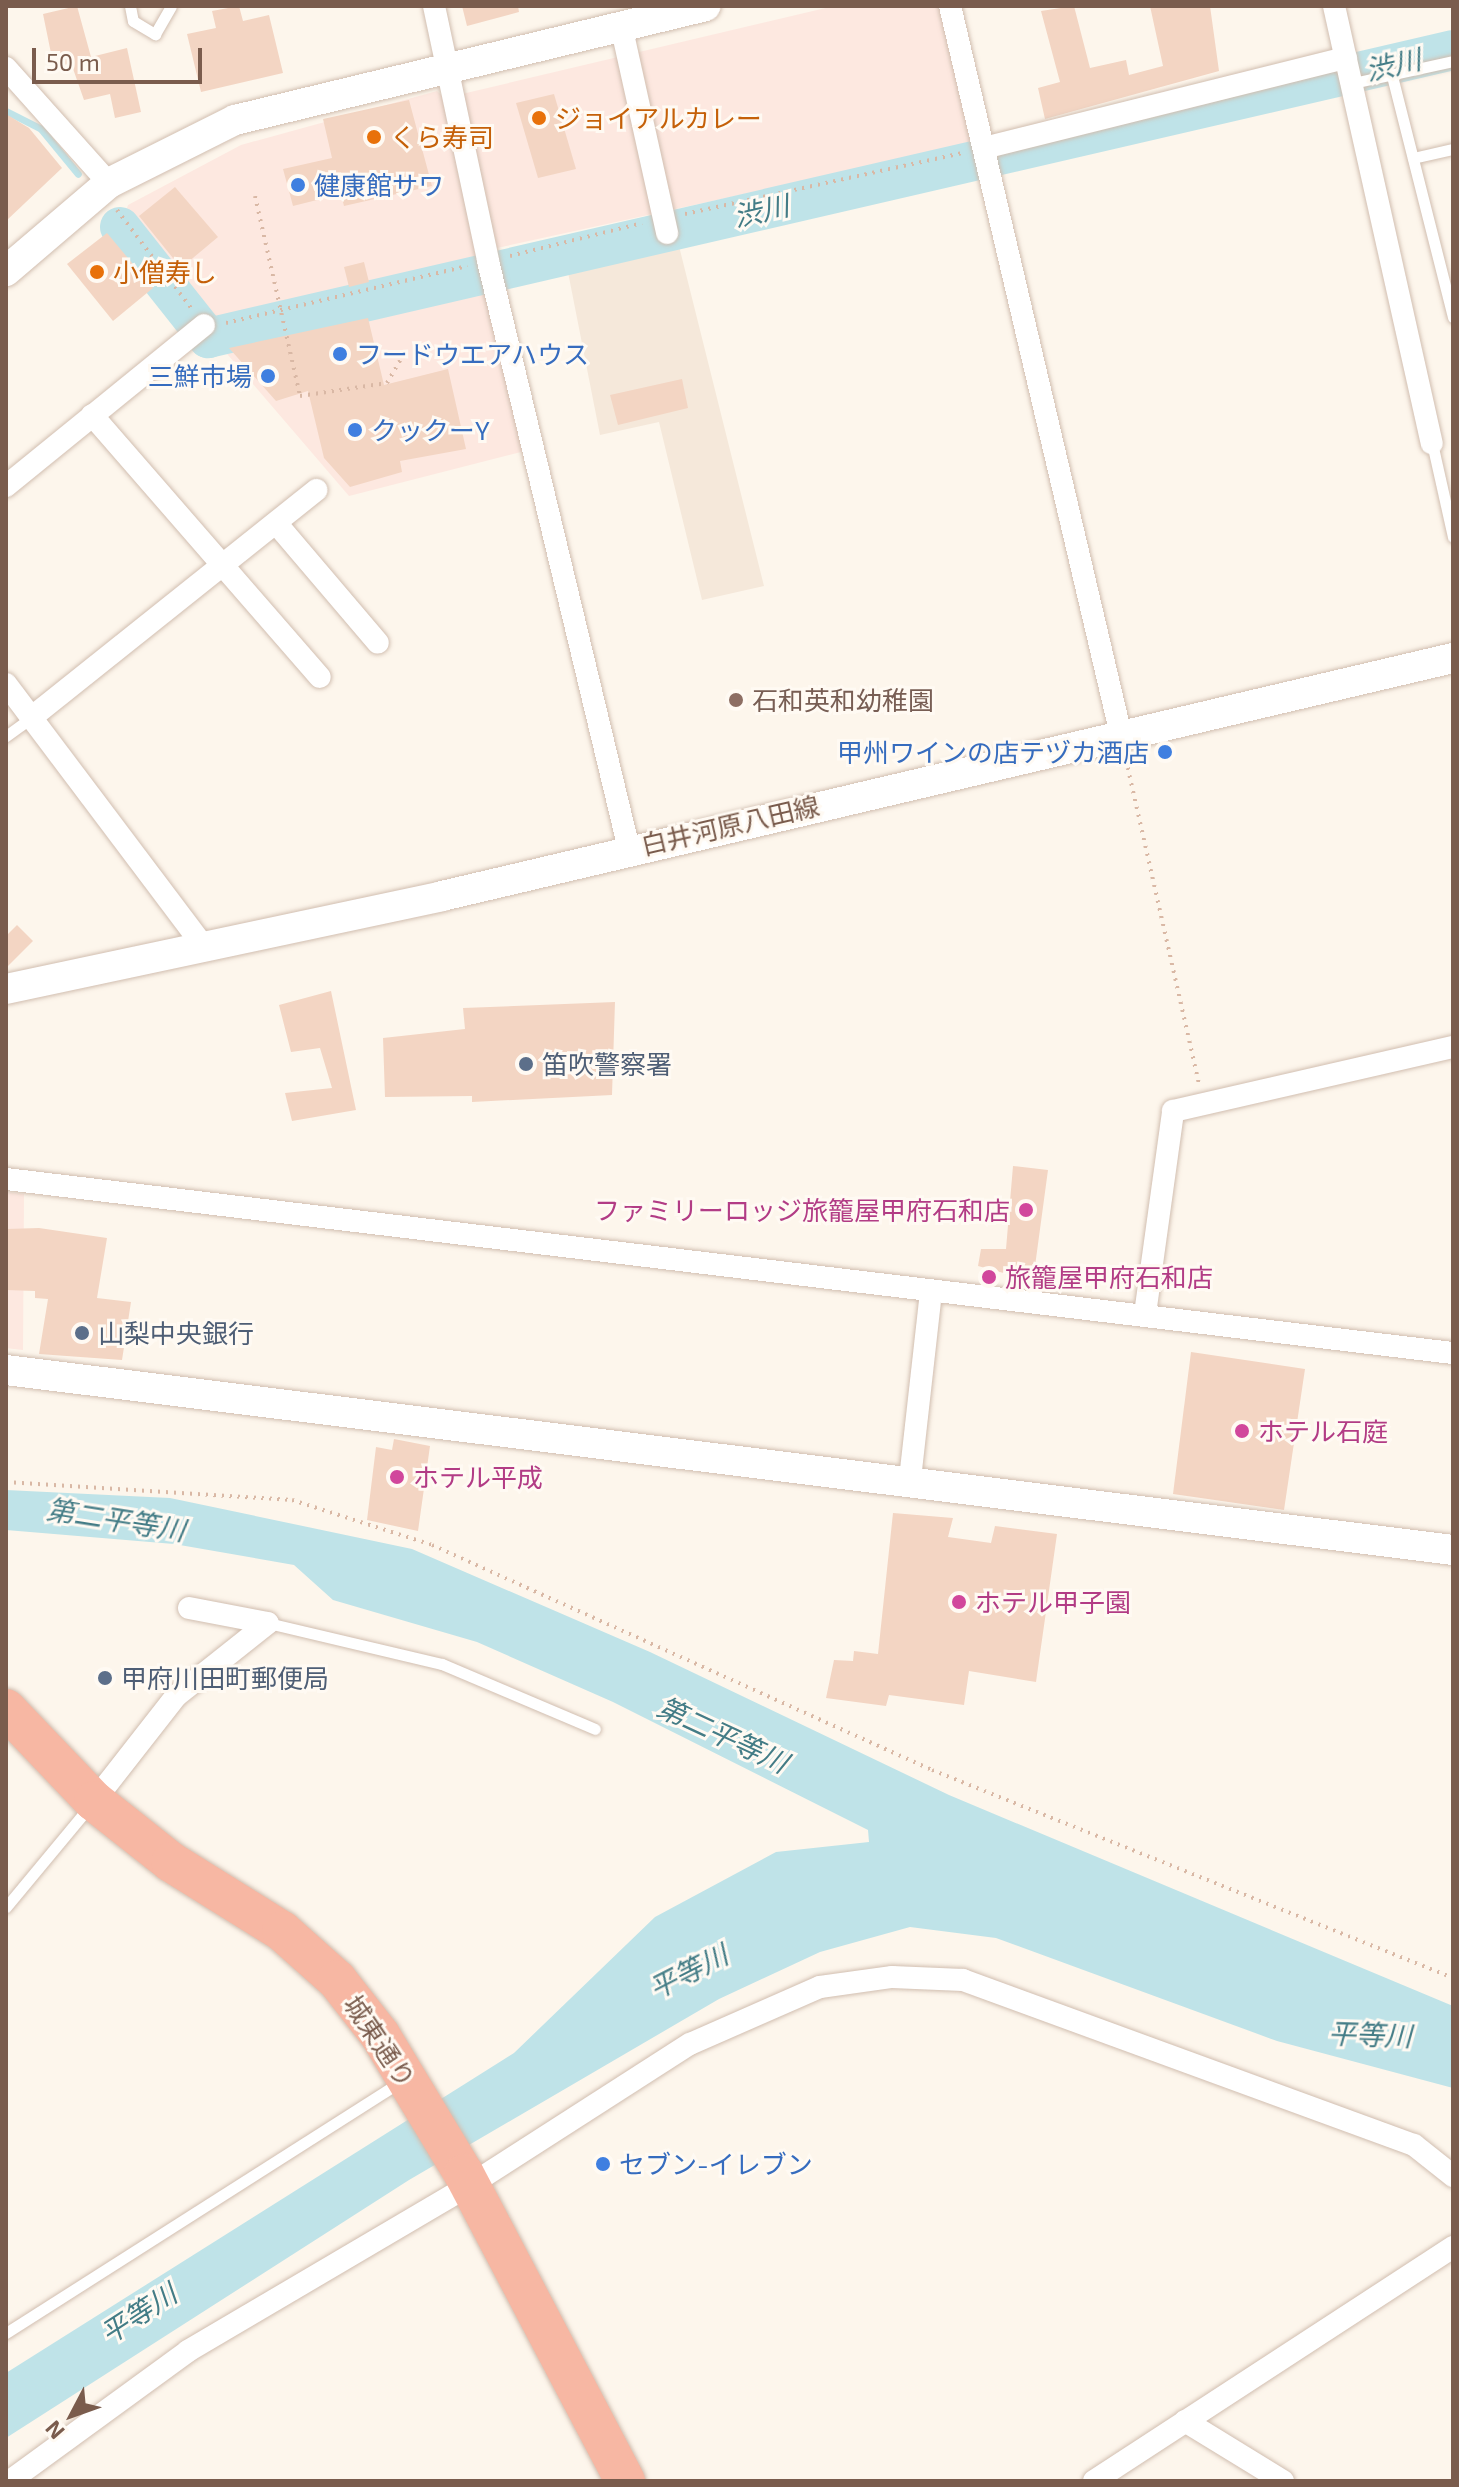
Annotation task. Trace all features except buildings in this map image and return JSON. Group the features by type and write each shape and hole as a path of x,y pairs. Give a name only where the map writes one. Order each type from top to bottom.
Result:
{"highway":[{"name":"城東通り","path":"6,1709 94,1801 171,1862 282,1931 326,1970 380,2035 467,2180 625,2481"}],"street":[{"path":"434,6 489,267 629,849"},
{"path":"6,271 109,183 235,120 705,6"},
{"path":"950,6 1121,735"},
{"path":"1334,6 1432,443"},
{"path":"621,25 665,225"},
{"path":"6,68 109,183"},
{"path":"985,154 1349,72"},
{"path":"6,486 201,327"},
{"path":"92,415 320,677"},
{"path":"32,717 316,490"},
{"path":"276,523 378,643"},
{"name":"白井河原八田線","path":"6,989 204,947 1453,658"},
{"path":"6,684 204,947"},
{"path":"1145,1314 1173,1111 1453,1047"},
{"path":"6,1179 1453,1353"},
{"path":"910,1479 931,1292"},
{"path":"6,1370 910,1479 1453,1550"},
{"path":"189,1608 268,1623"},
{"path":"94,1801 176,1696 268,1623"},
{"path":"10,2481 188,2351 467,2180 690,2044 820,1987 892,1977 963,1980 1414,2145 1453,2176"},
{"path":"1094,2481 1453,2247"},
{"path":"1185,2421 1283,2481"}],"lane":[{"path":"130,6 133,21 155,34 171,6"},
{"path":"1349,72 1392,76 1453,61"},
{"path":"1392,76 1453,317"},
{"path":"1413,158 1453,149"},
{"path":"1432,443 1453,537"},
{"path":"6,736 32,717"},
{"path":"268,1623 442,1664 595,1729"},
{"path":"6,1907 94,1801"},
{"path":"6,2333 410,2085"}],"path":[{"path":"109,183 118,213 201,327 489,267 985,154"},
{"path":"255,196 300,396 387,383 402,357"},
{"path":"1121,735 1203,1103"},
{"path":"6,1482 292,1500 432,1545 932,1770 1453,1978"}],"shaded area":[{"path":"834,6 939,6 973,144 497,248 462,94"},
{"path":"437,91 448,101 529,450 349,496 222,348 211,322 125,214 128,205 241,145"},
{"path":"676,234 764,586 702,600 659,422 600,435 566,262"},
{"path":"6,1192 24,1194 23,1350 6,1348"}],"water":[{"path":"6,1490 170,1498 412,1549 650,1652 949,1795 1453,2006 1453,2088 1277,2041 996,1938 910,1927 820,1952 719,1999 409,2180 6,2438 6,2373 514,2053 655,1917 776,1852 869,1842 868,1830 613,1702 477,1642 333,1600 294,1565 174,1544 6,1530"}],"waterway":[{"name":"渋川","path":"120,227 208,338 1453,50"},
{"name":"渋川","path":"6,111 41,129 78,174"}],"place":[{"name":"ジョイアルカレー","path":"539,118"},
{"name":"くら寿司","path":"374,137"},
{"name":"健康館サワ","path":"298,185"},
{"name":"小僧寿し","path":"97,272"},
{"name":"フードウエアハウス","path":"340,354"},
{"name":"三鮮市場","path":"268,376"},
{"name":"クックーY","path":"355,430"},
{"name":"石和英和幼稚園","path":"736,700"},
{"name":"甲州ワインの店テヅカ酒店","path":"1165,752"},
{"name":"笛吹警察署","path":"526,1064"},
{"name":"ファミリーロッジ旅籠屋甲府石和店","path":"1026,1210"},
{"name":"旅籠屋甲府石和店","path":"989,1277"},
{"name":"山梨中央銀行","path":"82,1333"},
{"name":"ホテル石庭","path":"1242,1431"},
{"name":"ホテル平成","path":"397,1477"},
{"name":"ホテル甲子園","path":"959,1602"},
{"name":"甲府川田町郵便局","path":"105,1678"},
{"name":"セブン-イレブン","path":"603,2164"}],"water label":[{"name":"第二平等川","path":"116,1519"},
{"name":"第二平等川","path":"723,1734"},
{"name":"平等川","path":"688,1971"},
{"name":"平等川","path":"1370,2034"},
{"name":"平等川","path":"138,2313"}]}
